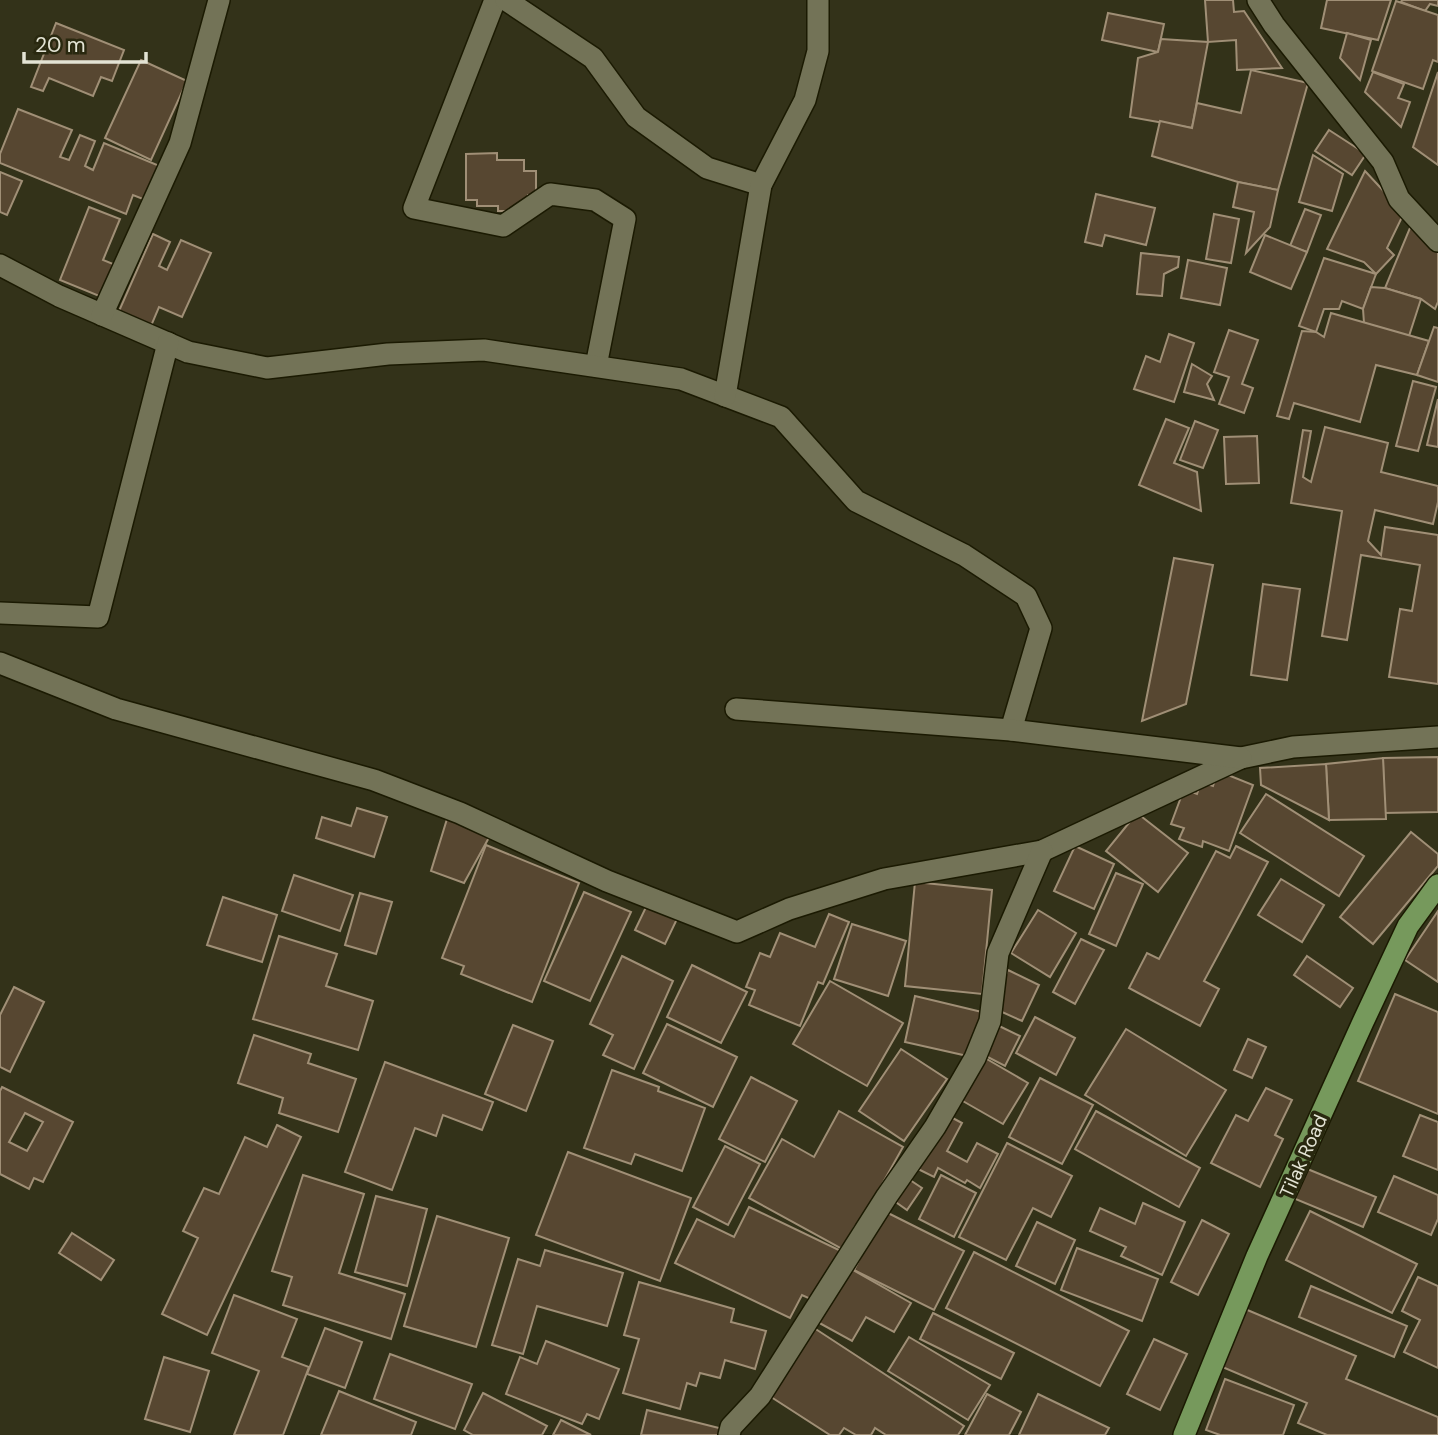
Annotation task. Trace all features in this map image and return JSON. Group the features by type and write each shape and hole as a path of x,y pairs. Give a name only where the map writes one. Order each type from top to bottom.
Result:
{"main road":[{"name":"Tilak Road","path":"1184,1435 1257,1256 1363,1021 1408,926 1438,885"}],"street":[{"path":"102,315 180,142 219,0"},
{"path":"495,0 414,208 503,226 550,194 596,200 625,219 596,366"},
{"path":"506,0 593,58 636,117 707,168 761,185"},
{"path":"725,396 761,185 805,100 818,51 818,0"},
{"path":"1258,0 1274,25 1382,162 1399,199 1438,241"},
{"path":"0,265 102,315 188,352 267,368 388,354 484,350 681,379 781,417 856,501 964,555 1026,596 1041,628 1011,730"},
{"path":"0,613 98,617 168,343"},
{"path":"0,663 116,709 374,780 460,813 607,881 737,932 789,909 884,879 1041,851 1241,758 1293,747 1438,737"},
{"path":"736,709 1011,730 1241,758"},
{"path":"729,1435 731,1427 760,1396 880,1206 935,1127 975,1058 990,1021 998,953 1041,851"}],"building":[{"path":"1205,0 1233,0 1234,12 1244,11 1282,68 1237,70 1236,40 1208,42"},
{"path":"1327,0 1391,0 1378,40 1321,28"},
{"path":"1438,0 1438,6 1430,4 1425,11 1401,2"},
{"path":"1396,1 1438,15 1438,62 1433,60 1423,89 1372,71"},
{"path":"1108,13 1164,24 1158,52 1102,40"},
{"path":"56,23 124,50 112,81 101,77 93,96 49,78 43,91 31,87"},
{"path":"1347,33 1371,40 1360,80 1340,58"},
{"path":"1161,39 1208,42 1192,128 1130,117 1138,58 1158,52"},
{"path":"141,60 187,81 151,160 105,138"},
{"path":"1251,70 1308,83 1278,190 1238,182 1152,156 1160,121 1192,128 1197,103 1241,113"},
{"path":"1373,72 1404,84 1398,98 1410,102 1401,127 1365,92"},
{"path":"1438,72 1438,165 1413,147"},
{"path":"18,109 72,130 60,157 69,160 80,135 95,141 85,166 93,170 104,143 162,167 148,201 133,195 126,214 0,163 0,154"},
{"path":"1329,130 1366,154 1352,175 1315,151"},
{"path":"497,153 497,160 524,160 524,171 536,171 536,195 528,195 528,211 498,211 498,206 477,206 477,200 466,200 466,154"},
{"path":"1313,155 1343,174 1332,211 1299,202"},
{"path":"1365,171 1404,213 1387,248 1394,255 1376,274 1364,262 1327,249"},
{"path":"0,172 22,181 7,215 0,212"},
{"path":"1238,182 1278,190 1270,227 1246,253 1254,212 1233,207"},
{"path":"1096,194 1155,208 1146,245 1105,235 1102,246 1085,242"},
{"path":"89,207 120,219 103,260 123,268 109,300 60,280"},
{"path":"1305,209 1321,215 1307,252 1290,246"},
{"path":"1214,214 1239,219 1231,263 1206,259"},
{"path":"1412,223 1438,252 1438,302 1435,309 1421,299 1385,288"},
{"path":"153,234 170,242 159,266 167,270 181,240 211,253 182,317 159,307 151,326 119,311"},
{"path":"1265,235 1307,252 1291,289 1250,272"},
{"path":"1141,253 1179,257 1178,267 1164,274 1162,296 1137,294"},
{"path":"1324,258 1376,274 1363,309 1342,301 1339,309 1324,309 1316,332 1299,326"},
{"path":"1188,260 1227,268 1220,305 1181,298"},
{"path":"1371,287 1385,288 1421,299 1409,336 1364,323 1363,309"},
{"path":"1331,313 1429,341 1417,375 1376,365 1360,422 1294,403 1289,419 1277,416 1302,331 1316,332 1324,337"},
{"path":"1434,327 1438,328 1438,382 1417,375"},
{"path":"1229,330 1258,340 1242,384 1253,388 1244,413 1219,404 1229,377 1214,372"},
{"path":"1169,334 1194,343 1174,402 1134,389 1146,356 1160,362"},
{"path":"1192,364 1212,376 1207,384 1214,400 1184,392"},
{"path":"1413,381 1436,387 1418,451 1396,446"},
{"path":"1438,399 1438,447 1427,445"},
{"path":"1166,419 1189,428 1174,463 1197,472 1201,511 1139,485"},
{"path":"1195,421 1218,430 1203,468 1180,460"},
{"path":"1325,427 1388,443 1381,472 1438,486 1433,524 1375,510 1368,541 1381,555 1385,527 1438,535 1438,684 1389,677 1400,609 1412,611 1420,565 1361,555 1347,640 1322,636 1342,511 1291,503 1303,430 1311,431 1303,477 1311,482"},
{"path":"1257,436 1259,483 1226,484 1224,437"},
{"path":"1174,558 1213,565 1186,704 1142,721"},
{"path":"1263,584 1300,589 1287,680 1251,675"},
{"path":"1438,757 1438,812 1384,813 1383,758"},
{"path":"1383,758 1386,819 1329,820 1326,764"},
{"path":"1326,764 1329,820 1261,785 1260,768"},
{"path":"1218,771 1253,785 1229,851 1203,841 1202,847 1179,839 1184,828 1171,824 1184,789 1197,794 1201,782 1213,786"},
{"path":"1266,794 1364,856 1339,896 1240,833"},
{"path":"357,808 387,817 374,857 316,838 322,817 351,826"},
{"path":"1137,813 1188,853 1158,892 1106,851"},
{"path":"447,819 492,832 464,883 431,871"},
{"path":"1411,832 1438,854 1438,866 1373,944 1340,917"},
{"path":"486,845 579,883 532,1002 461,974 464,966 442,958"},
{"path":"1075,846 1114,864 1094,909 1054,891"},
{"path":"1236,846 1268,862 1204,981 1219,989 1200,1026 1129,988 1147,953 1159,959 1216,851 1230,858"},
{"path":"1116,873 1143,884 1116,946 1089,934"},
{"path":"294,875 353,895 340,931 282,911"},
{"path":"1281,879 1324,905 1302,942 1258,915"},
{"path":"915,882 992,890 982,994 905,986"},
{"path":"584,892 631,912 590,1001 544,981"},
{"path":"360,893 392,902 376,954 345,945"},
{"path":"223,897 277,915 262,962 207,945"},
{"path":"647,905 677,919 665,944 635,930"},
{"path":"1038,910 1076,933 1050,977 1011,953"},
{"path":"1438,911 1438,982 1405,960"},
{"path":"829,914 849,922 823,984 818,982 800,1026 749,1005 755,990 746,987 760,953 770,957 780,933 815,947"},
{"path":"852,924 906,941 888,996 834,979"},
{"path":"279,936 337,954 326,986 373,1001 358,1050 253,1019"},
{"path":"1081,939 1104,950 1075,1004 1053,992"},
{"path":"622,956 673,981 634,1069 603,1055 613,1035 590,1024"},
{"path":"1307,956 1353,988 1340,1007 1294,975"},
{"path":"692,965 747,992 721,1043 667,1017"},
{"path":"1008,970 1039,985 1022,1021 991,1007"},
{"path":"830,981 903,1023 867,1086 793,1044"},
{"path":"14,987 44,1002 10,1072 0,1067 0,1015"},
{"path":"1395,994 1438,1012 1438,1114 1358,1081"},
{"path":"915,996 982,1012 972,1057 905,1042"},
{"path":"1035,1017 1075,1038 1056,1075 1016,1053"},
{"path":"667,1024 737,1057 713,1107 643,1073"},
{"path":"995,1024 1020,1036 1005,1066 980,1053"},
{"path":"513,1025 553,1041 526,1111 485,1094"},
{"path":"1126,1029 1226,1090 1186,1156 1085,1095"},
{"path":"254,1035 311,1054 308,1063 356,1079 338,1132 279,1113 283,1098 238,1083"},
{"path":"1248,1039 1266,1047 1252,1078 1234,1070"},
{"path":"901,1049 947,1079 904,1141 859,1111"},
{"path":"985,1058 1028,1083 1003,1124 961,1100"},
{"path":"385,1062 493,1102 482,1130 443,1115 436,1136 415,1128 392,1190 345,1172"},
{"path":"612,1070 705,1108 682,1171 635,1154 631,1164 584,1148"},
{"path":"751,1077 797,1101 765,1162 719,1139"},
{"path":"1040,1078 1093,1105 1062,1164 1009,1137"},
{"path":"2,1087 73,1122 43,1182 34,1178 29,1189 0,1174","holes":["25,1113 43,1122 27,1151 9,1142"]},
{"path":"1266,1088 1292,1100 1275,1135 1283,1139 1260,1187 1211,1163 1236,1115 1248,1121"},
{"path":"839,1111 903,1147 858,1227 855,1226 842,1249 749,1198 782,1139 814,1157"},
{"path":"1096,1111 1200,1168 1179,1207 1075,1149"},
{"path":"947,1115 962,1123 947,1151 967,1162 977,1143 998,1154 980,1188 938,1168 934,1177 918,1169"},
{"path":"1420,1115 1438,1122 1438,1170 1403,1156"},
{"path":"277,1125 301,1137 207,1335 162,1314 198,1238 183,1231 204,1188 219,1194 245,1137 267,1147"},
{"path":"1007,1143 1072,1176 1051,1217 1033,1208 1006,1260 959,1237"},
{"path":"725,1146 760,1164 728,1225 693,1207"},
{"path":"568,1152 691,1198 660,1281 536,1235"},
{"path":"1305,1168 1376,1197 1363,1227 1293,1198"},
{"path":"303,1175 364,1194 339,1273 405,1294 391,1339 283,1305 292,1277 272,1271"},
{"path":"941,1175 976,1193 954,1237 919,1219"},
{"path":"904,1176 922,1188 907,1210 890,1198"},
{"path":"1394,1176 1438,1195 1438,1219 1431,1235 1378,1212"},
{"path":"376,1196 427,1209 407,1286 355,1272"},
{"path":"1143,1203 1185,1222 1162,1275 1121,1256 1126,1247 1090,1231 1100,1208 1135,1224"},
{"path":"749,1207 841,1251 817,1302 802,1295 790,1318 675,1263 697,1219 734,1237"},
{"path":"884,1211 964,1251 934,1310 854,1270"},
{"path":"1310,1211 1417,1264 1392,1313 1286,1260"},
{"path":"437,1216 509,1238 476,1347 404,1326"},
{"path":"1202,1220 1229,1234 1198,1295 1171,1282"},
{"path":"1037,1222 1075,1240 1055,1284 1016,1266"},
{"path":"72,1233 114,1260 101,1280 59,1253"},
{"path":"1077,1248 1158,1279 1142,1321 1061,1290"},
{"path":"545,1250 623,1273 607,1326 537,1306 523,1354 492,1345 518,1259 540,1266"},
{"path":"974,1252 1129,1331 1100,1386 946,1308"},
{"path":"846,1266 911,1303 894,1332 866,1317 852,1341 814,1320"},
{"path":"1418,1277 1438,1286 1438,1368 1404,1352 1420,1320 1402,1311"},
{"path":"639,1282 734,1309 731,1322 766,1331 755,1369 725,1360 720,1378 700,1373 696,1386 687,1383 680,1409 623,1393 639,1339 624,1335"},
{"path":"1311,1286 1407,1326 1394,1357 1299,1317"},
{"path":"234,1295 297,1319 282,1357 309,1367 283,1435 234,1435 259,1371 212,1353"},
{"path":"1245,1309 1356,1356 1346,1379 1438,1417 1438,1435 1327,1435 1298,1423 1307,1403 1220,1366"},
{"path":"933,1313 1014,1353 1001,1379 920,1339"},
{"path":"811,1326 964,1426 958,1435 886,1435 875,1428 871,1435 856,1435 844,1428 839,1435 830,1435 768,1395"},
{"path":"325,1328 362,1342 345,1388 307,1374"},
{"path":"909,1337 990,1385 968,1420 888,1371"},
{"path":"1154,1339 1187,1354 1160,1410 1127,1394"},
{"path":"546,1341 619,1369 599,1419 587,1414 582,1424 506,1394 520,1357 537,1364"},
{"path":"390,1354 472,1384 455,1429 374,1399"},
{"path":"164,1357 209,1371 190,1432 145,1419"},
{"path":"1225,1379 1294,1405 1283,1435 1220,1435 1206,1430"},
{"path":"339,1391 416,1422 411,1435 321,1435"},
{"path":"483,1393 547,1426 542,1435 473,1435 464,1430"},
{"path":"987,1394 1021,1412 1009,1435 965,1435"},
{"path":"1038,1394 1109,1428 1105,1435 1019,1435"},
{"path":"647,1410 723,1429 722,1435 641,1435"},
{"path":"561,1420 591,1435 553,1435"}]}
